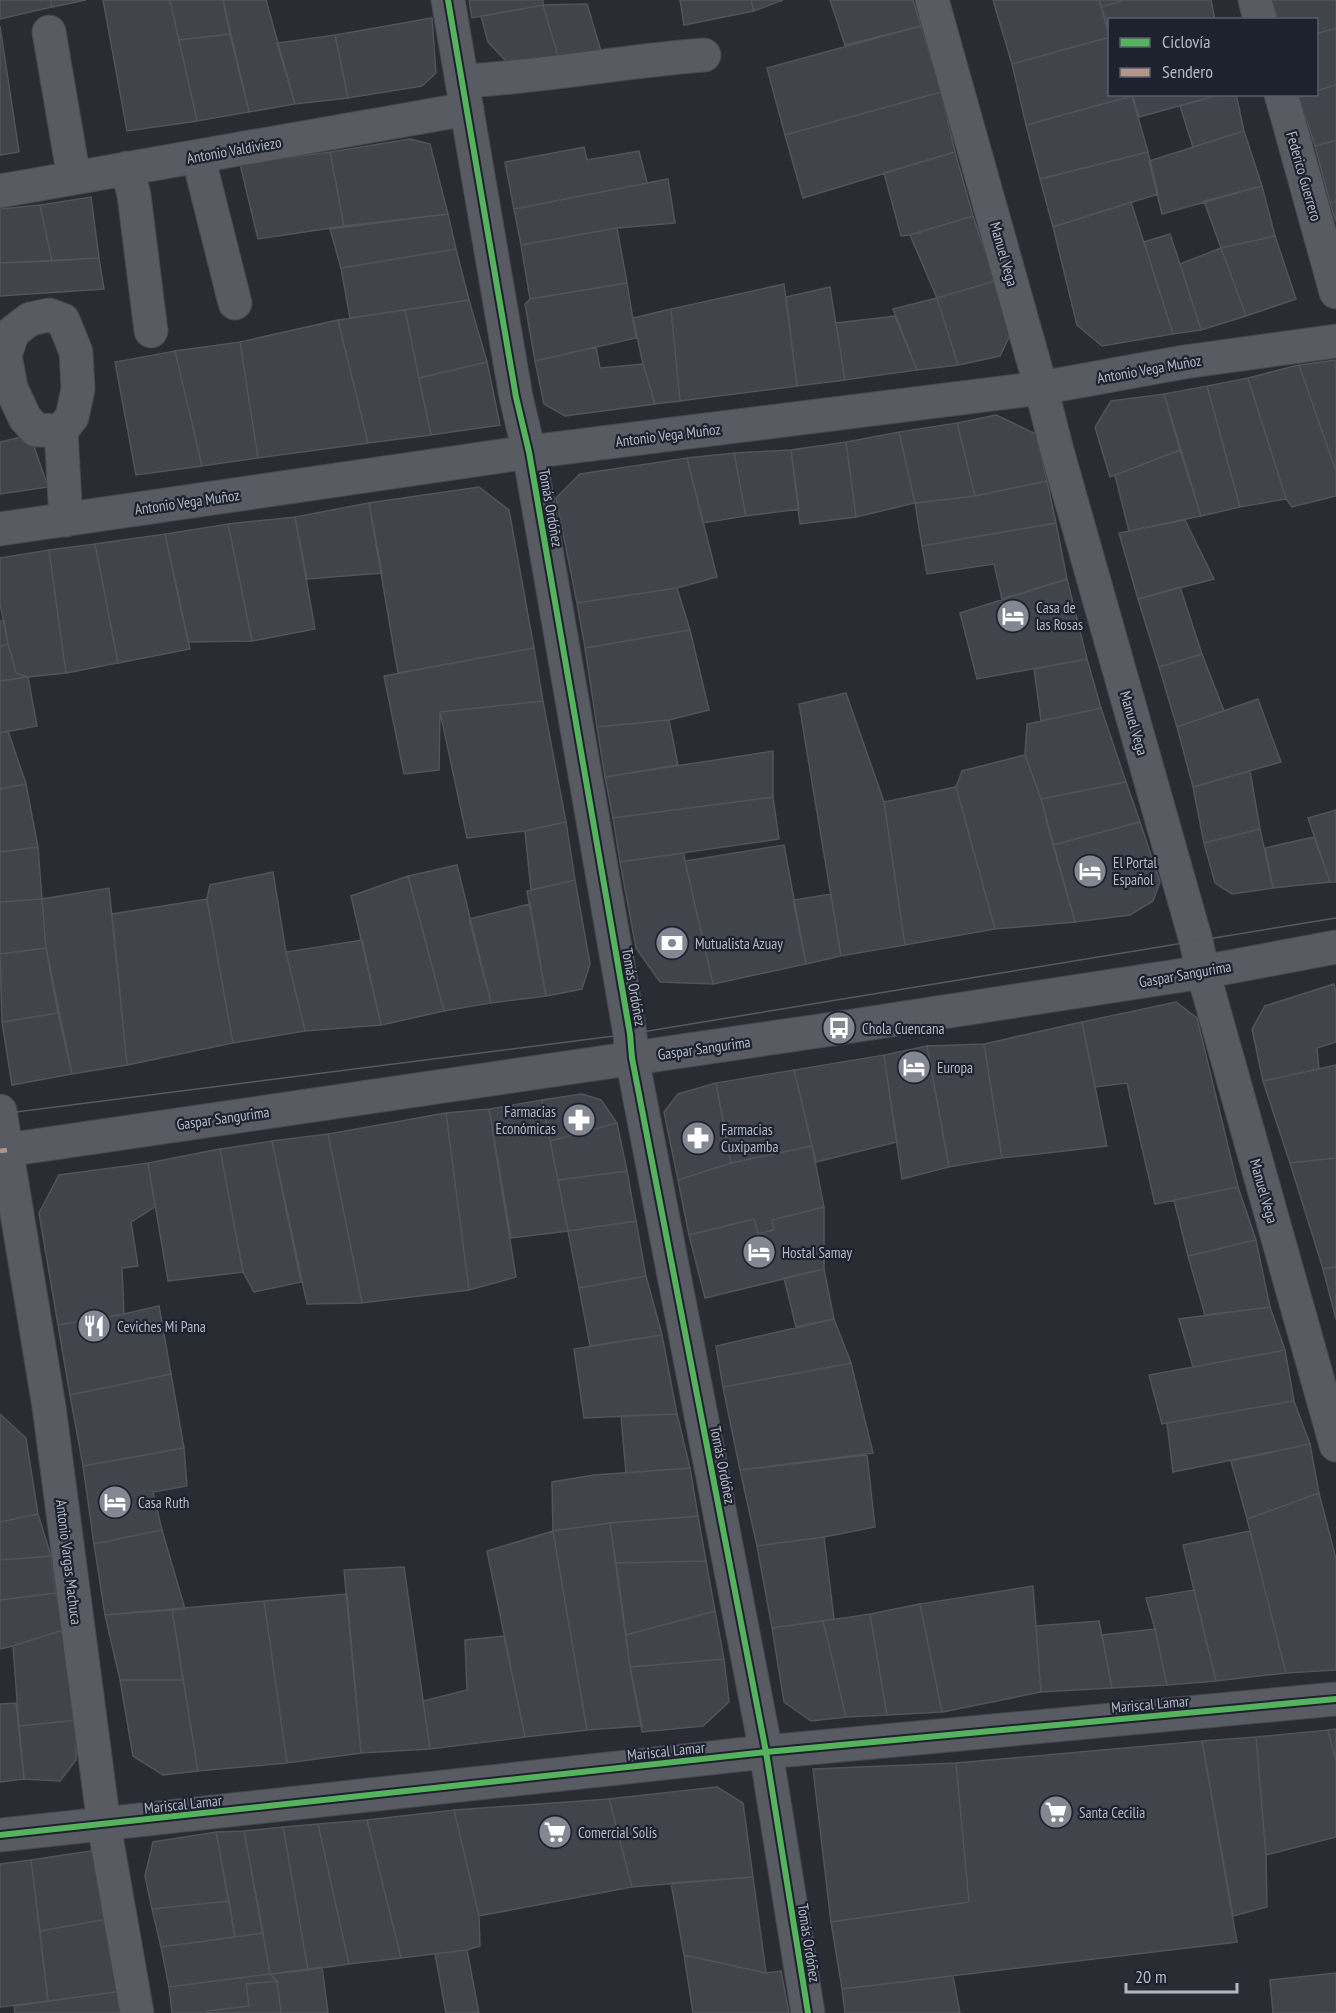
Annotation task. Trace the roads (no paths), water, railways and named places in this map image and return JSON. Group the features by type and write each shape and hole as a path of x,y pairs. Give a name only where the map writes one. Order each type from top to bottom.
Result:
{"street":[{"name":"Tomás Ordóñez","path":"448,0 516,397 529,452 628,1022 632,1058 766,1752 808,2013"},
{"name":"Manuel Vega","path":"933,0 1336,1445"},
{"path":"1255,0 1260,18"},
{"path":"49,32 74,178"},
{"name":"Antonio Valdiviezo","path":"0,191 198,156 465,95 508,78 704,55"},
{"name":"Federico Guerrero","path":"1282,96 1336,292"},
{"path":"198,156 235,303"},
{"path":"127,168 134,195 151,331"},
{"name":"Antonio Vega Muñoz","path":"0,529 529,452 1041,387 1184,362 1336,341"},
{"path":"61,431 66,520"},
{"name":"Gaspar Sangurima","path":"3,1150 840,1028 1203,972 1336,947"},
{"name":"Antonio Vargas Machuca","path":"0,1113 3,1150 49,1407 104,1825 137,2013"},
{"name":"Mariscal Lamar","path":"0,1835 766,1752 1336,1699"}],"tram line":[{"path":"0,1114 630,1034 1336,918"}],"place":[{"name":"Casa de las Rosas","path":"1013,616"},
{"name":"El Portal Español","path":"1090,871"},
{"name":"Mutualista Azuay","path":"672,943"},
{"name":"Chola Cuencana","path":"839,1028"},
{"name":"Europa","path":"914,1067"},
{"name":"Farmacias Económicas","path":"579,1120"},
{"name":"Farmacias Cuxipamba","path":"698,1138"},
{"name":"Hostal Samay","path":"759,1252"},
{"name":"Ceviches Mi Pana","path":"94,1326"},
{"name":"Casa Ruth","path":"115,1502"},
{"name":"Santa Cecilia","path":"1056,1812"},
{"name":"Comercial Solís","path":"555,1832"}]}
